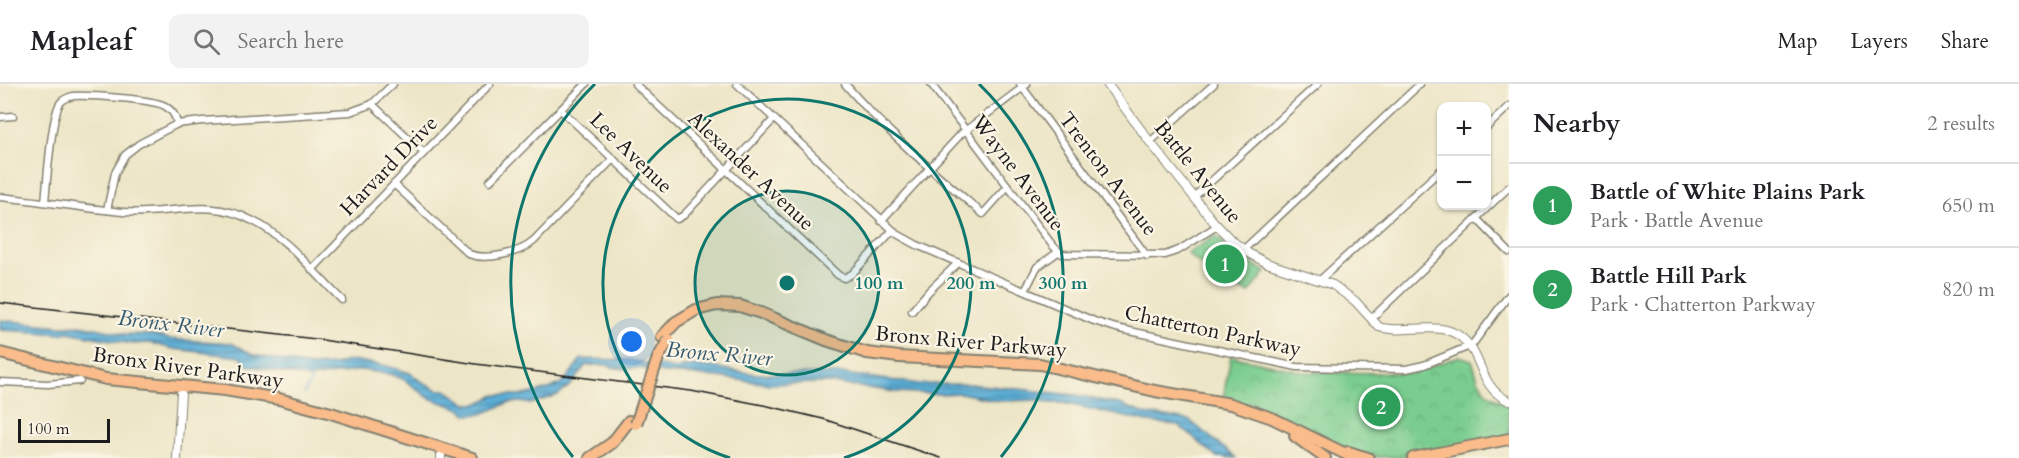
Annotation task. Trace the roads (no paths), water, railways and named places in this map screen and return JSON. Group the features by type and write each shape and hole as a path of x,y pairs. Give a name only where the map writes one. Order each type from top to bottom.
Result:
{"highway":[{"name":"Bronx River Parkway","path":"605,458 620,446 632,422 665,338 676,322 696,310 717,305 740,306 826,340 867,353 909,358 1040,364 1082,372 1145,389 1231,404 1272,418 1354,458"},
{"name":"Bronx River Parkway","path":"665,338 697,318 712,313 733,312 754,318 819,345 861,358 893,364 1023,370 1056,374 1150,398 1234,411 1256,418 1339,458"},
{"name":"Bronx River Parkway","path":"0,353 106,379 181,389 288,408 444,457"},
{"name":"Bronx River Parkway","path":"0,360 80,381 122,388 246,392 300,404 472,458"},
{"name":"Bronx River Parkway","path":"590,458 612,443 632,422"},
{"path":"1295,436 1325,458"},
{"path":"1413,458 1509,439"},
{"path":"1334,447 1368,458"}],"street":[{"path":"107,210 115,173 125,155 139,144 177,124 356,111 372,104 393,84"},
{"name":"Harvard Drive","path":"312,270 490,84"},
{"path":"490,181 586,84"},
{"name":"Alexander Avenue","path":"635,84 841,277 847,277 855,272 892,231"},
{"name":"Chatterton Parkway","path":"737,84 892,231 916,245 1094,321 1116,328 1306,368 1412,369 1469,347"},
{"path":"845,84 878,120 983,214 1008,186"},
{"name":"Wayne Avenue","path":"931,84 1058,252"},
{"name":"Battle Avenue","path":"1107,84 1217,226 1243,250 1274,266 1333,285 1350,297 1371,320"},
{"path":"1150,142 1214,84"},
{"path":"1194,197 1318,84"},
{"path":"1243,250 1420,84"},
{"path":"881,221 966,130 1023,85"},
{"name":"Trenton Avenue","path":"1023,85 1147,256"},
{"path":"45,202 53,133 58,107 62,101 75,96 155,102 170,110 176,117 177,124"},
{"path":"372,104 424,153"},
{"path":"1491,123 1509,106"},
{"name":"Lee Avenue","path":"561,110 672,215 679,219 727,170"},
{"path":"0,117 14,116"},
{"path":"727,170 774,119"},
{"path":"394,184 466,252 476,256 512,253 526,247 613,159"},
{"path":"1320,280 1437,174"},
{"path":"1509,188 1371,320 1385,328 1429,329 1451,332 1462,338 1492,390 1509,401"},
{"path":"0,197 107,210 143,212 198,207 229,211 268,229 342,300"},
{"path":"1477,219 1509,252"},
{"path":"1025,291 1036,267 1058,252 1066,255 1147,256 1174,252 1217,226"},
{"path":"912,311 958,263"},
{"path":"1469,347 1477,340 1509,295"},
{"path":"0,382 40,384 80,381"},
{"path":"177,458 181,389"}],"water":[{"path":"0,320 61,326 81,325 125,334 231,343 254,355 310,366 357,361 387,366 410,373 438,390 446,390 467,404 477,404 495,395 524,395 549,389 564,382 581,359 630,360 676,369 687,366 711,367 756,374 844,374 920,384 971,384 1076,395 1120,404 1145,414 1189,420 1236,458 1217,457 1178,425 1148,422 1063,403 1049,403 1041,400 998,401 961,393 895,392 831,383 770,384 664,373 639,368 615,368 608,365 586,365 571,385 558,395 531,404 508,403 482,414 468,415 458,408 429,398 403,379 389,374 362,370 309,378 246,365 240,357 174,349 149,343 133,344 67,332 62,334 0,330"}],"waterway":[{"path":"304,394 312,379 311,376"}],"railway":[{"path":"0,303 316,339 476,364 691,391 823,419 941,458"}],"place":[{"name":"Battle of White Plains Park","path":"1225,264"},
{"name":"Battle Hill Park","path":"1381,407"}],"water label":[{"name":"Bronx River","path":"171,324"},
{"name":"Bronx River","path":"719,354"}]}
